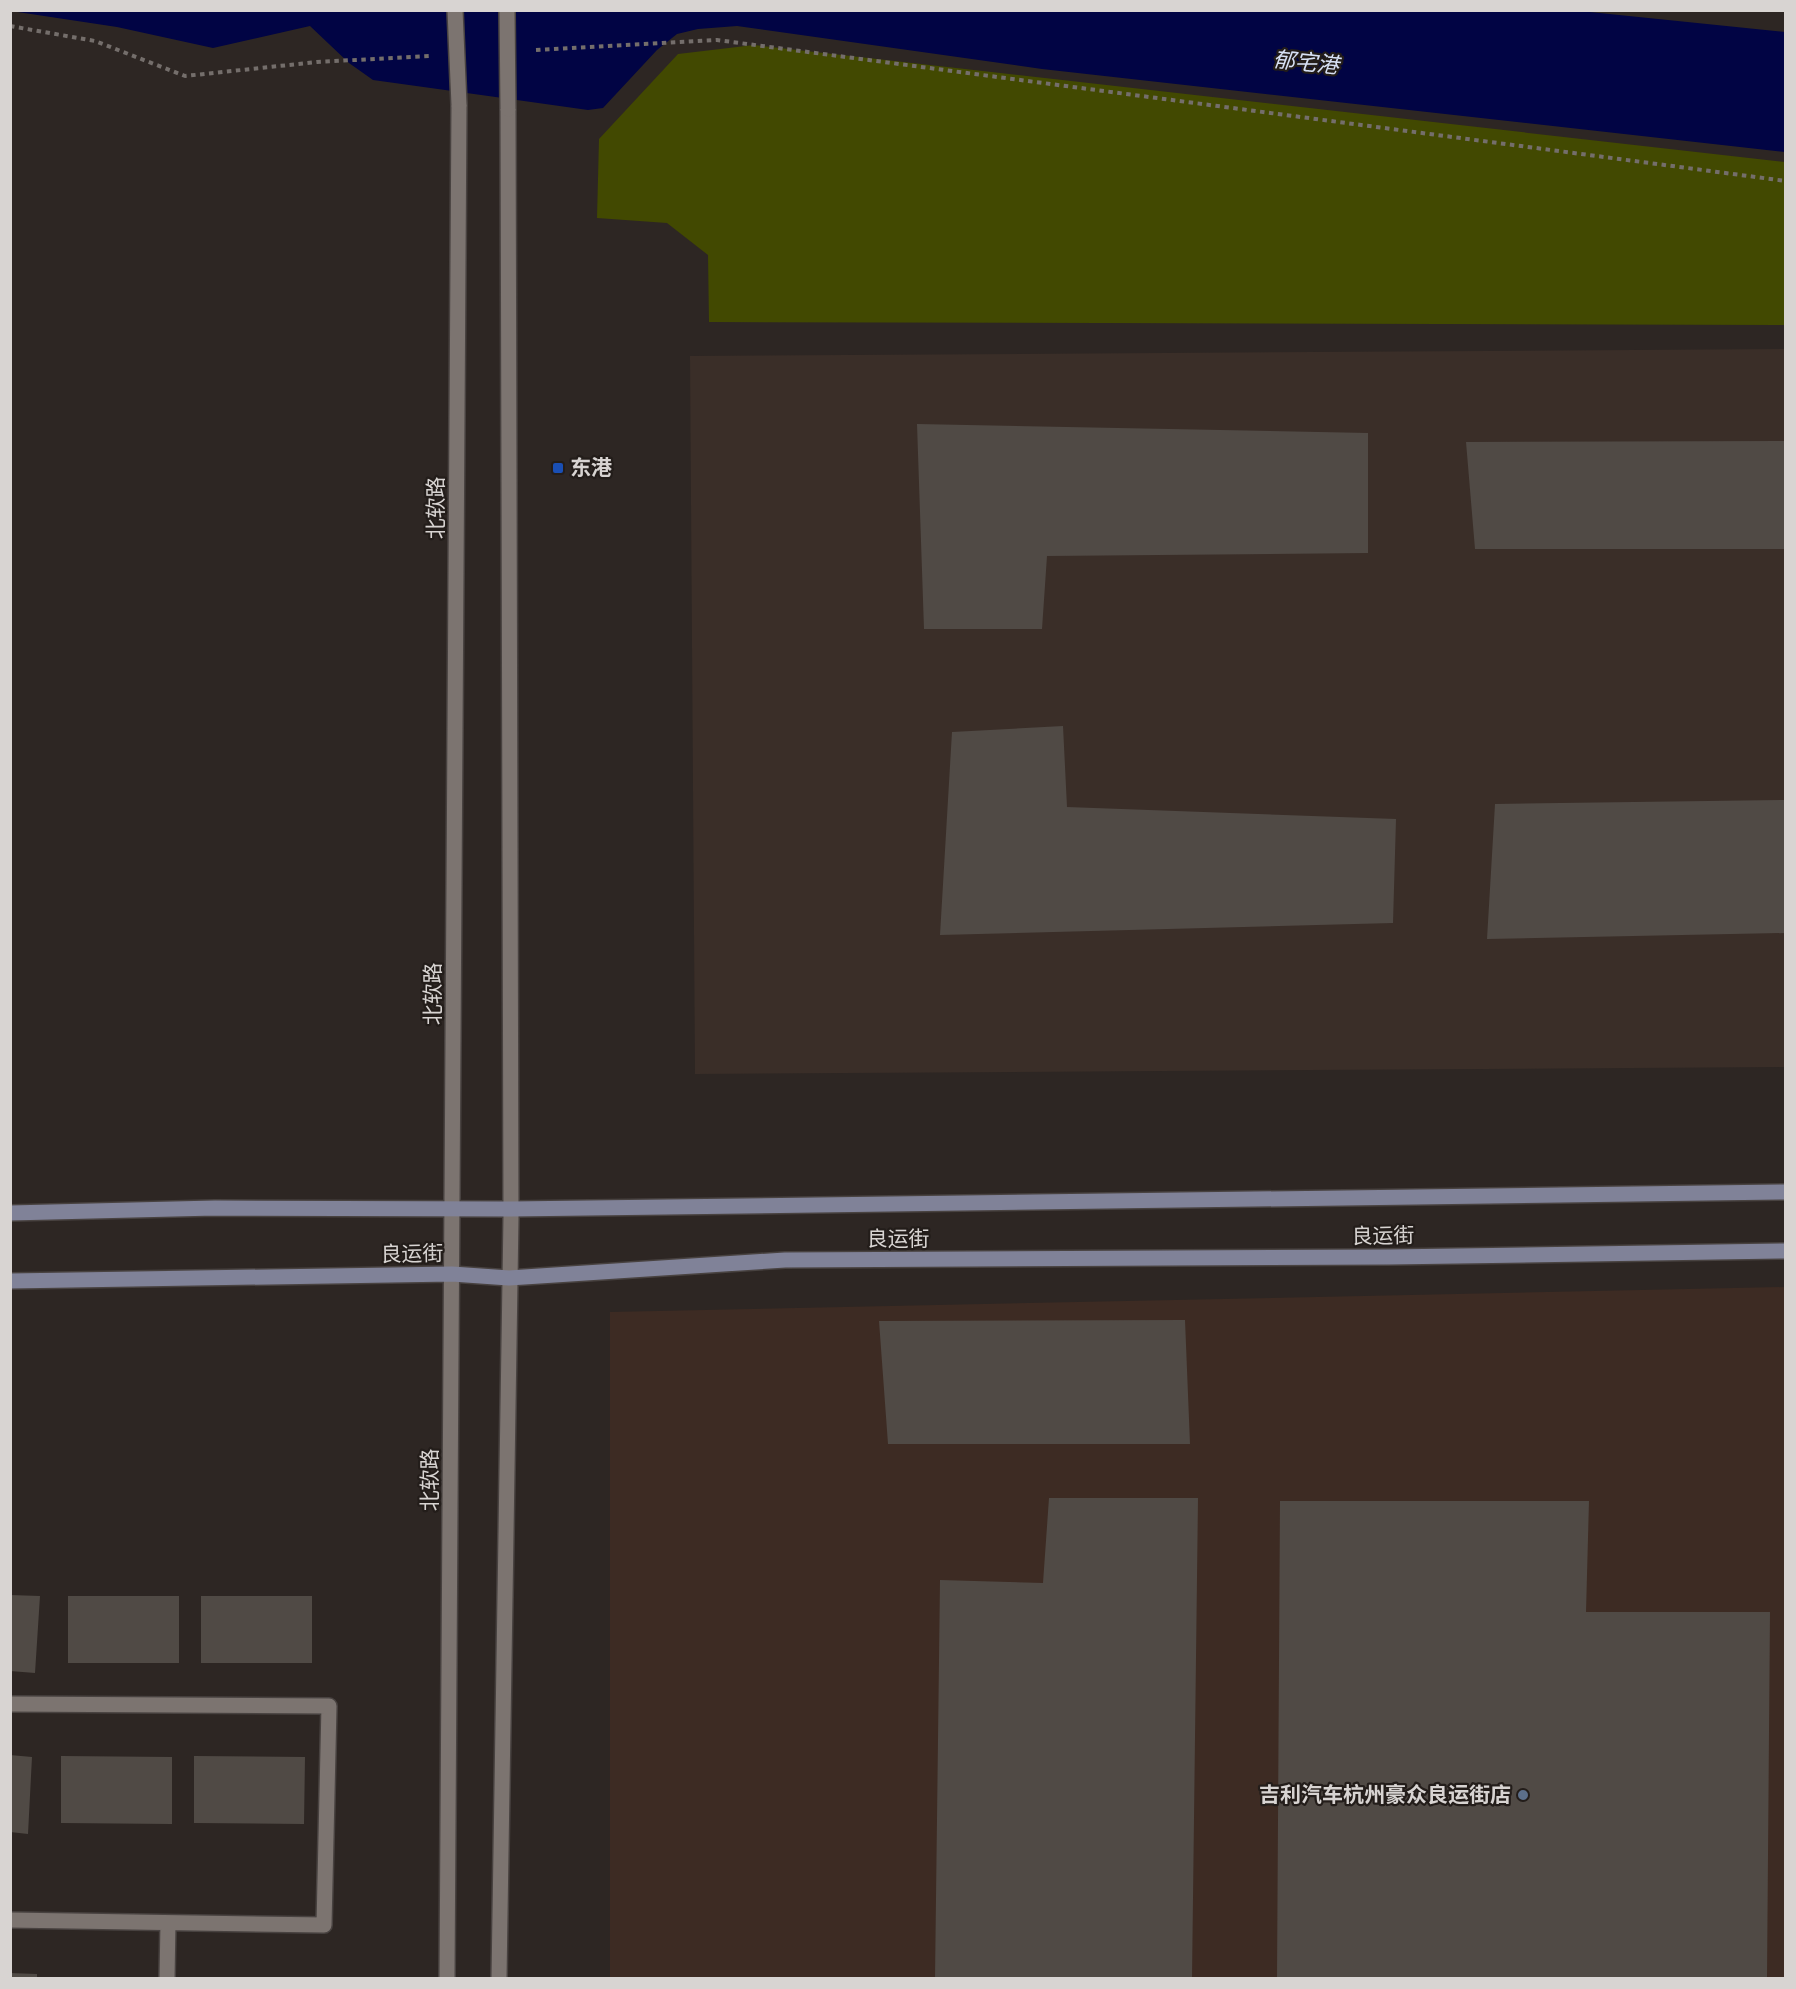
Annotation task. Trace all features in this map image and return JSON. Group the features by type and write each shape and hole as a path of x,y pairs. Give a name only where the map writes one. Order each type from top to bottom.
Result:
{"main road":[{"name":"良运街","path":"10,1213 215,1208 453,1207 511,1209 1785,1192"},
{"name":"良运街","path":"10,1281 453,1274 509,1278 785,1260 1389,1257 1785,1251"}],"street":[{"name":"北软路","path":"447,1978 459,105 455,10"},
{"path":"499,1978 511,1209 507,10"},
{"path":"10,1704 329,1706 324,1925 10,1920"},
{"path":"167,1978 168,1923"}],"path":[{"path":"10,26 95,41 185,76 317,62 435,55"},
{"path":"529,50 717,40 1785,181"}],"shaded area":[{"path":"1785,349 1785,1067 695,1074 690,356"},
{"path":"1785,1287 1785,1978 610,1978 610,1312"}],"green space":[{"path":"754,45 1785,162 1785,325 709,322 708,255 667,223 597,218 599,139 678,54"}],"water":[{"name":"郁宅港","path":"11,11 1580,11 1785,32 1785,152 1042,69 737,26 698,29 677,34 657,50 603,108 588,110 373,80 349,63 310,26 213,48 117,27"}],"building":[{"path":"917,424 1368,433 1368,553 1047,556 1042,629 924,629"},
{"path":"1786,441 1786,549 1475,549 1466,442"},
{"path":"1063,726 1067,807 1396,819 1393,923 940,935 952,732"},
{"path":"1786,800 1786,933 1487,939 1495,804"},
{"path":"1185,1320 1190,1444 888,1444 879,1321"},
{"path":"1049,1498 1198,1498 1192,1978 935,1978 940,1580 1043,1583"},
{"name":"吉利汽车杭州豪众良运街店","path":"1280,1501 1589,1501 1586,1612 1770,1612 1767,1978 1277,1978"},
{"path":"10,1595 40,1596 35,1673 10,1671"},
{"path":"68,1596 179,1596 179,1663 68,1663"},
{"path":"201,1596 312,1596 312,1663 201,1663"},
{"path":"10,1755 32,1757 28,1834 10,1832"},
{"path":"61,1756 172,1757 172,1824 61,1823"},
{"path":"194,1756 305,1757 304,1824 194,1823"},
{"path":"10,1973 37,1974 37,1978 10,1978"}],"place":[{"name":"东港","path":"558,468"},
{"name":"吉利汽车杭州豪众良运街店","path":"1523,1795"}]}
